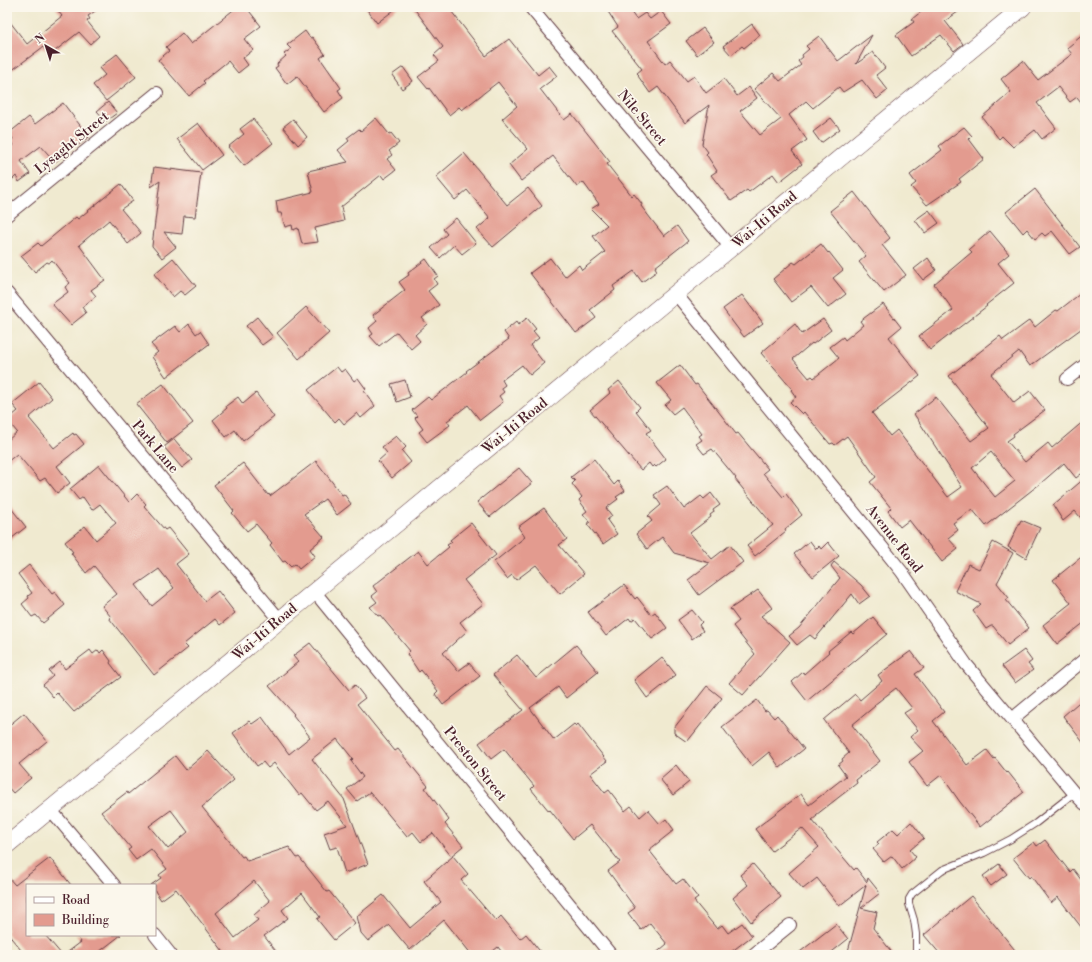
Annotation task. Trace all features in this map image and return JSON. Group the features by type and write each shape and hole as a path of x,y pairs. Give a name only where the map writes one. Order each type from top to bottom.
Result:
{"main road":[{"name":"Wai-Iti Road","path":"7,845 1023,7"}],"street":[{"name":"Nile Street","path":"530,7 731,248"},
{"name":"Lysaght Street","path":"7,215 157,93"},
{"name":"Park Lane","path":"7,293 280,620"},
{"name":"Avenue Road","path":"676,294 902,572 966,664 1074,793 1085,804"},
{"path":"1067,379 1085,365"},
{"name":"Preston Street","path":"314,591 611,955"},
{"path":"1012,719 1085,659"},
{"path":"50,809 113,884"},
{"path":"753,955 790,925"},
{"path":"156,936 172,955"}],"lane":[{"path":"916,955 916,934 914,920 909,904 909,899 912,894 942,870 984,853 1011,839 1036,823 1074,793"}],"building":[{"path":"55,7 101,7 88,16 90,19 87,21 99,36 90,44 79,32 50,55 43,47 7,74 7,18 27,44 62,16"},
{"path":"237,7 246,7 261,26 244,39 253,50 243,58 248,65 238,73 228,61 203,81 205,83 189,96 158,60 169,51 166,47 182,33 191,44"},
{"path":"365,7 398,7 377,23"},
{"path":"413,7 448,7 486,56 509,39 538,75 549,66 557,76 540,89 564,120 572,114 610,162 607,164 632,196 634,194 642,204 641,206 664,236 677,226 688,241 655,267 657,271 642,282 634,271 613,286 615,290 590,310 596,318 576,333 530,273 550,258 565,277 579,265 582,270 605,252 593,236 607,225 591,209 599,204 583,182 577,187 553,156 521,181 509,165 528,149 502,119 517,106 498,82 462,110 459,107 449,115 429,88 428,89 418,77 439,61 434,55 443,47"},
{"path":"605,7 627,7 636,19 645,13 650,19 661,11 671,24 648,41 665,64 670,60 687,81 694,76 706,93 724,79 737,96 749,87 757,98 740,111 760,135 781,119 754,89 773,73 780,81 801,65 798,61 809,49 806,46 819,36 838,61 872,35 856,64 873,52 885,68 876,75 888,90 877,99 862,80 843,92 839,87 813,108 806,101 789,115 807,140 792,151 802,164 779,182 773,174 749,192 747,190 731,201 711,175 717,171 706,154 708,152 702,144 709,105 685,123 658,87 650,93 637,73 642,69 612,31 618,27"},
{"path":"927,7 965,7 945,21 963,44 954,51 941,35 911,56 896,35 914,22 912,19"},
{"path":"752,24 760,35 744,48 742,46 731,55 723,46"},
{"path":"703,28 714,42 697,55 686,41"},
{"path":"305,31 310,38 312,37 325,54 320,58 341,88 338,90 343,98 324,112 297,76 287,84 275,68 278,66 277,64 286,56 284,54 291,49 287,45"},
{"path":"1085,33 1085,107 1077,97 1070,102 1058,87 1037,103 1056,128 1042,139 1035,130 1013,147 1002,136 999,139 982,117 1011,92 1001,79 1023,61 1038,80 1072,54 1067,48"},
{"path":"117,54 136,77 106,101 93,85 105,75 99,68"},
{"path":"403,67 413,81 402,89 392,75"},
{"path":"108,102 117,113 106,121 97,111"},
{"path":"63,103 89,137 78,145 77,144 55,162 41,146 21,161 30,174 19,182 16,176 12,180 7,173 7,143 10,147 13,145 10,141 13,139 9,133 29,117 35,124"},
{"path":"376,118 389,134 391,133 399,143 389,151 392,155 387,159 396,170 384,179 381,175 341,207 344,221 315,228 318,242 302,244 298,228 293,230 292,225 285,227 281,213 278,213 276,201 313,192 308,171 348,162 338,150 349,141 347,138 359,129 361,131"},
{"path":"831,118 840,129 821,143 813,132"},
{"path":"253,119 273,143 244,166 228,147 244,134 240,129"},
{"path":"293,119 307,137 298,145 283,127"},
{"path":"198,123 222,155 202,170 177,139"},
{"path":"964,127 972,136 969,139 984,159 959,179 961,182 927,205 911,187 916,183 910,175 942,150 939,146"},
{"path":"464,153 507,205 528,188 542,206 493,247 477,229 490,218 467,190 455,200 436,177"},
{"path":"154,167 201,173 195,217 184,216 182,234 164,232 176,247 162,258 152,246 160,181 151,187"},
{"path":"121,184 133,201 121,209 141,233 128,244 109,220 79,245 105,280 91,290 96,296 82,307 86,313 71,325 52,304 68,292 65,287 70,283 52,260 49,263 47,262 35,272 21,256 38,243 41,246 76,217 78,219"},
{"path":"1035,189 1080,247 1070,254 1052,231 1045,236 1042,233 1035,239 1027,229 1023,233 1006,212"},
{"path":"854,192 890,238 882,245 906,275 884,292 859,262 866,256 830,211"},
{"path":"929,210 939,223 925,233 915,220"},
{"path":"456,218 476,243 462,254 454,245 440,258 431,248 447,234 443,229"},
{"path":"990,231 1009,254 998,263 1014,283 930,350 919,336 953,310 934,284 972,252 969,249"},
{"path":"821,244 843,270 833,278 846,294 828,308 811,287 791,302 773,279 793,262 796,264"},
{"path":"173,258 196,286 185,295 180,291 173,297 154,274"},
{"path":"928,258 936,270 923,280 914,269"},
{"path":"426,259 438,276 434,279 437,284 428,291 439,305 422,318 427,324 415,335 420,341 411,349 397,332 379,346 370,336 373,334 369,328 377,321 373,315 405,290 399,282"},
{"path":"1085,290 1085,326 1030,366 1019,351 991,374 1014,403 1030,391 1045,410 1013,434 1014,436 1007,441 1025,462 1048,443 1052,448 1085,420 1085,471 1076,478 1064,463 986,526 972,509 953,523 958,530 948,538 958,549 942,562 909,520 900,527 888,511 891,508 870,482 876,477 847,436 835,445 833,443 830,444 804,412 802,414 790,402 796,397 791,390 792,389 761,353 795,324 802,334 823,319 831,330 793,359 809,378 812,376 814,378 839,358 830,347 843,337 845,340 863,325 860,321 883,304 901,327 889,337 920,376 872,413 890,436 897,430 948,497 962,487 914,414 936,397 971,441 989,428 949,376 1000,336 1003,340 1030,320 1035,327 1056,310 1058,311","holes":["991,452 1015,481 995,497 972,468"]},
{"path":"742,295 763,323 744,337 723,309"},
{"path":"306,307 329,333 299,359 277,333"},
{"path":"257,317 273,337 262,345 246,326"},
{"path":"527,318 536,329 533,331 539,338 530,345 544,363 530,375 522,365 502,380 505,385 501,388 504,392 499,396 503,402 480,420 468,405 447,421 450,425 427,442 419,432 423,429 415,418 417,416 412,410 428,397 431,400 467,372 466,371 509,339 504,332 516,322 518,325"},
{"path":"189,324 196,334 200,331 209,344 166,377 152,357 158,352 151,344 175,326 180,332"},
{"path":"680,365 695,385 697,384 736,434 738,433 768,469 763,473 783,497 786,494 802,515 785,529 786,531 755,556 747,546 773,525 712,449 704,454 696,444 702,440 699,436 702,434 682,407 673,414 665,405 671,400 657,383"},
{"path":"337,367 341,372 345,369 354,381 358,378 366,389 364,391 375,406 361,418 357,413 344,424 339,418 335,422 308,390"},
{"path":"405,380 410,397 397,402 391,384"},
{"path":"619,381 640,407 636,411 651,430 646,433 666,459 656,467 654,465 652,467 649,463 641,470 590,410 610,393 608,390"},
{"path":"39,382 52,398 29,418 54,448 73,433 74,435 76,434 84,444 57,466 70,483 57,493 45,478 40,481 17,454 7,462 7,441 17,432 7,420 18,411 12,404"},
{"path":"163,384 193,423 167,443 136,404"},
{"path":"256,393 274,417 243,441 235,430 226,437 213,420 227,408 226,406 238,397 243,404"},
{"path":"396,436 406,447 402,451 411,462 392,478 378,461 387,453 382,447"},
{"path":"174,439 192,460 182,468 164,447"},
{"path":"594,459 614,485 618,481 625,491 616,497 618,499 606,508 612,516 607,520 617,534 603,544 587,524 590,522 583,514 587,511 579,500 582,497 572,484 575,481 571,477"},
{"path":"316,461 342,495 344,494 351,504 337,515 325,499 304,514 324,537 310,549 315,556 299,569 295,564 291,567 285,561 283,562 270,545 272,543 256,524 247,531 232,513 234,511 214,485 243,463 270,496"},
{"path":"99,465 129,502 137,494 146,504 144,506 165,530 168,528 189,554 176,564 205,601 218,591 235,613 220,625 215,619 184,644 188,648 154,675 109,618 111,617 102,606 117,594 94,566 86,573 71,553 73,552 65,542 85,526 96,540 116,523 100,504 92,510 83,497 79,500 70,489","holes":["159,569 174,588 152,606 136,585"]},
{"path":"519,468 532,483 490,517 477,502"},
{"path":"1085,478 1085,523 1075,511 1063,521 1053,505"},
{"path":"667,486 684,509 701,496 704,499 711,493 720,505 713,510 714,512 710,515 711,517 690,533 712,559 730,545 743,562 699,595 688,580 710,563 674,553 662,537 647,549 636,534 652,521 648,516 661,505 654,495"},
{"path":"7,503 26,527 7,542"},
{"path":"544,508 567,539 559,545 584,574 560,594 536,565 516,580 512,575 507,579 494,562 525,537 518,527"},
{"path":"1021,520 1040,528 1026,558 1008,547"},
{"path":"471,523 496,555 464,580 483,604 460,622 467,631 443,653 458,671 469,663 480,676 443,705 435,694 438,691 421,670 419,672 407,654 410,651 380,615 378,616 370,607 377,602 372,596 377,592 373,586 418,551 428,564 449,547 447,545 452,542 450,540"},
{"path":"810,541 816,549 819,546 821,549 828,542 839,556 813,577 794,554"},
{"path":"993,542 1013,553 997,583 1009,598 1006,600 1029,628 1008,645 993,626 986,629 973,611 981,604 955,591 968,564 979,569"},
{"path":"1085,554 1085,622 1057,644 1043,625 1071,603 1053,580"},
{"path":"834,562 861,585 870,596 859,604 852,594 815,639 810,635 797,645 789,636 799,628 840,578 831,566"},
{"path":"29,565 52,594 55,592 65,605 43,623 36,615 32,617 22,604 32,593 18,574"},
{"path":"624,585 635,599 637,597 651,615 655,612 667,628 652,639 635,618 631,621 629,618 606,636 588,612"},
{"path":"758,590 772,608 761,616 790,642 743,695 729,683 755,654 733,626 739,621 730,609"},
{"path":"692,610 702,622 699,625 703,631 692,639 678,620"},
{"path":"873,617 887,634 807,701 792,682 803,672 804,674 851,632 853,634"},
{"path":"310,643 349,690 355,685 365,698 357,704 395,751 398,749 428,786 425,788 449,820 445,824 463,846 451,856 433,833 421,842 413,832 407,837 370,792 357,801 347,789 363,777 351,761 353,759 337,739 312,759 344,799 368,864 345,873 337,847 330,849 324,833 347,825 328,801 316,810 302,793 299,795 274,763 268,768 263,762 257,766 233,733 249,721 252,724 262,717 289,754 310,737 293,715 294,714 269,686 298,662 293,656"},
{"path":"576,645 598,672 566,698 558,687 530,708 554,740 574,724 576,726 578,724 607,761 590,774 605,793 609,790 625,811 631,806 640,817 648,810 660,824 666,819 674,830 649,850 676,884 683,879 698,898 694,901 717,929 722,925 728,933 742,923 752,936 727,955 654,955 667,944 650,923 641,930 628,913 635,908 608,871 620,862 590,825 573,839 531,789 534,786 504,749 491,759 479,743 523,710 493,675 517,655 536,678"},
{"path":"90,650 93,654 98,650 100,653 103,650 111,661 110,663 121,677 74,712 57,693 53,697 43,685 53,676 49,671 60,662 65,669"},
{"path":"1024,650 1032,661 1028,664 1033,670 1015,683 1002,666"},
{"path":"911,651 924,668 915,674 944,712 933,721 967,765 987,750 1007,773 1008,772 1024,792 980,827 941,775 927,786 909,762 923,751 910,737 918,730 904,713 912,708 896,688 852,725 880,761 856,780 857,783 816,815 817,816 812,820 854,870 856,868 867,882 868,878 880,893 861,908 877,912 873,928 894,955 847,955 866,885 839,906 817,878 803,889 789,873 819,847 802,828 772,851 755,829 801,794 809,805 846,776 838,765 849,753 824,720 855,694 860,700 882,681 878,675"},
{"path":"662,657 676,675 647,698 634,680"},
{"path":"707,686 722,698 687,742 674,733 674,728"},
{"path":"1085,697 1085,745 1063,716"},
{"path":"757,700 765,711 767,710 774,718 777,715 804,749 780,768 769,752 752,766 722,727"},
{"path":"24,713 47,741 19,764 31,778 13,793 7,786 7,727"},
{"path":"208,751 234,780 202,807 242,857 244,856 247,861 289,847 327,892 329,891 355,923 334,940 317,919 320,917 302,893 282,910 288,918 264,936 279,955 226,955 176,889 161,900 156,892 156,884 152,884 161,878 159,875 167,869 151,849 136,860 128,850 131,848 101,812 127,792 128,794 175,756 186,770","holes":["171,810 188,832 168,849 149,826","254,881 270,901 254,915 258,920 235,938 216,913"]},
{"path":"676,765 689,782 673,795 660,779"},
{"path":"911,822 924,838 910,850 916,857 902,869 892,856 884,862 873,849 879,844 877,842 893,829 898,834"},
{"path":"1045,840 1070,872 1073,869 1085,885 1085,932 1058,897 1051,903 1031,876 1029,878 1013,858 1034,842 1037,846"},
{"path":"453,856 468,874 461,880 496,921 501,916 520,939 526,934 543,955 504,955 498,947 488,955 472,955 444,920 410,950 389,925 368,941 361,933 357,916 383,895 410,928 441,902 424,881"},
{"path":"50,858 70,884 26,884 26,936 46,936 62,955 25,955 7,933 7,876 15,885"},
{"path":"753,864 781,897 751,922 733,898 748,885 740,875"},
{"path":"999,864 1007,874 991,886 983,876"},
{"path":"971,896 1019,955 941,955 924,935"},
{"path":"836,924 848,939 828,955 796,955"},
{"path":"77,936 120,936 95,955 64,955 81,942"}]}
